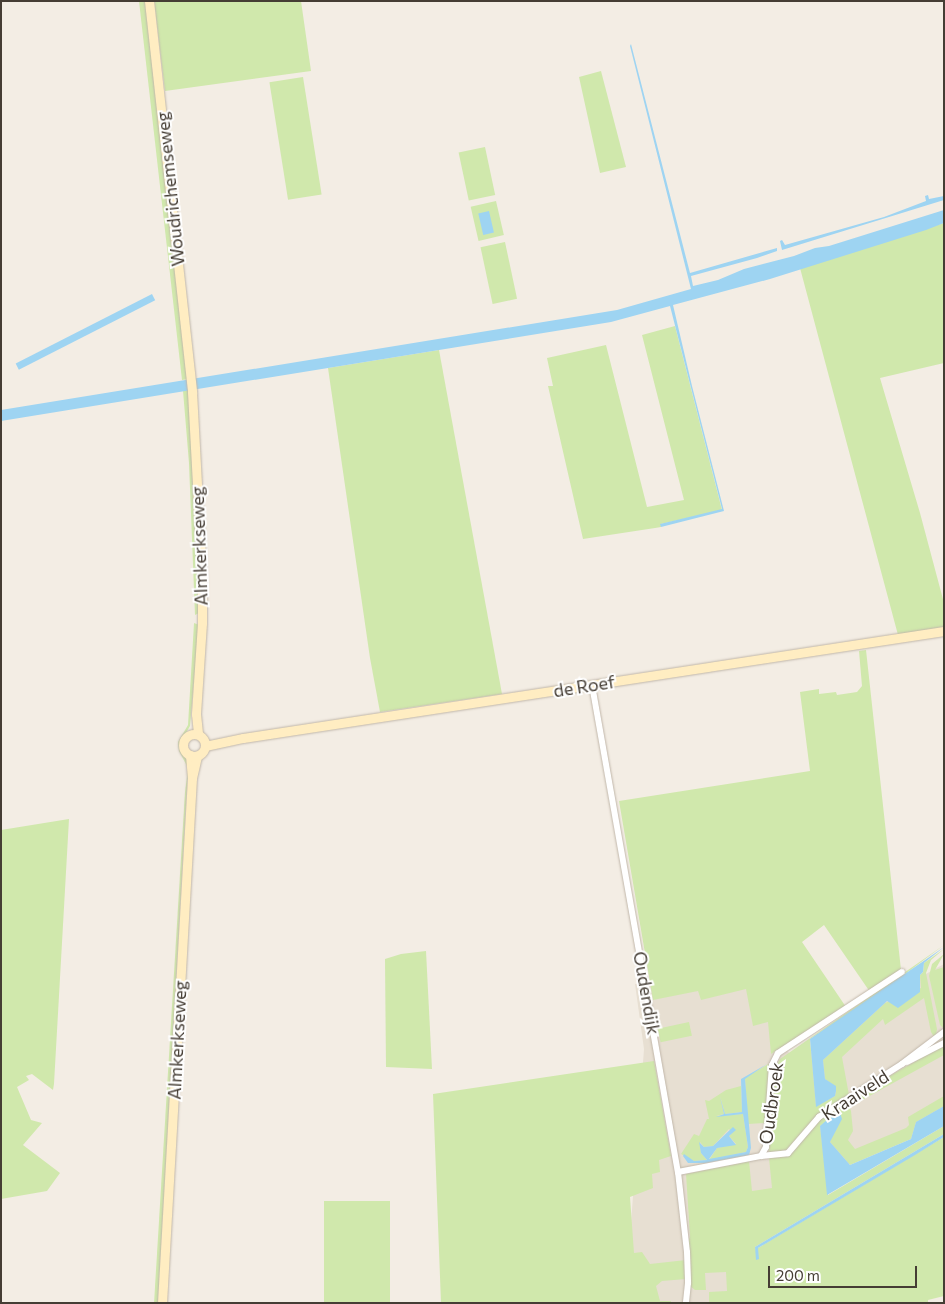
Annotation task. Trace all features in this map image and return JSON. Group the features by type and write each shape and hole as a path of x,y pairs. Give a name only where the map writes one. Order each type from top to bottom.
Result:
{"street":[{"name":"Woudrichemseweg","path":"149,1 191,378"},
{"name":"Almkerkseweg","path":"162,1303 193,756 184,750 183,742 200,739 196,714 202,623 202,578 191,378"},
{"name":"de Roef","path":"200,739 224,741 944,632"},
{"name":"Oudendijk","path":"592,685 678,1172 687,1252 688,1283 686,1303"},
{"path":"193,756 202,752 200,739"},
{"name":"Oudbroek","path":"678,1172 761,1156 765,1149 772,1066 778,1053 902,972"},
{"name":"Kraaiveld","path":"761,1156 788,1153 819,1117 902,1064 944,1032"},
{"name":"Kraaiveld","path":"902,1064 944,1044"}],"shaded area":[{"path":"944,964 944,1125 779,1193 721,1303 625,1303 644,1049 635,984 763,976 772,1035 798,1062 895,991"}],"green space":[{"path":"139,1 147,1 188,379 182,380"},
{"path":"154,1 301,1 311,71 165,91"},
{"path":"601,71 626,167 600,173 579,77"},
{"path":"303,77 322,195 288,200 269,82"},
{"path":"485,147 495,195 469,201 459,153"},
{"path":"496,201 504,235 479,241 471,207"},
{"path":"944,223 944,363 880,378 920,513 944,603 944,627 898,635 800,268"},
{"path":"505,242 517,299 493,304 481,247"},
{"path":"675,326 722,510 661,524 661,527 583,539 548,386 553,386 547,358 606,345 647,507 684,500 642,335"},
{"path":"439,350 502,694 380,712 370,658 328,368"},
{"path":"189,390 199,613 195,615 189,463 183,391"},
{"path":"194,623 199,625 190,726 180,743 187,759 187,766 179,751 178,742 188,725"},
{"path":"866,650 901,970 870,992 824,925 802,942 846,1007 771,1054 768,1022 753,1026 746,989 701,1000 698,991 653,1000 619,801 810,771 800,692 819,689 819,694 836,692 837,695 857,692 862,686 859,651"},
{"path":"188,769 158,1303 154,1303 185,792"},
{"path":"69,819 53,1090 32,1074 26,1076 29,1080 17,1087 31,1120 42,1123 23,1145 60,1173 47,1191 1,1199 1,830"},
{"path":"944,945 881,992 810,1039 816,1106 835,1096 836,1091 833,1085 825,1079 823,1060 885,1003 921,988 920,975 923,972 924,963 944,949 931,960 926,973 937,1029 936,1035 934,1037 931,1032 924,998 885,1025 883,1019 842,1057 849,1095 828,1107 813,1120 790,1149 769,1154 775,1069 780,1059"},
{"path":"426,951 432,1069 386,1067 385,959 401,954"},
{"path":"944,954 935,970 944,967 944,1029 940,1025 929,976 932,964"},
{"path":"689,1022 692,1036 661,1042 658,1029"},
{"path":"944,1045 944,1055 855,1104 851,1098"},
{"path":"654,1061 671,1156 659,1160 660,1172 652,1174 653,1188 630,1197 634,1253 642,1252 650,1264 686,1260 686,1279 662,1281 656,1286 660,1301 671,1301 671,1303 441,1303 433,1094"},
{"path":"770,1063 766,1123 748,1124 745,1078"},
{"path":"741,1086 742,1112 725,1114 720,1096 724,1114 716,1116 743,1114 748,1147 746,1152 709,1160 717,1148 736,1144 729,1136 732,1133 729,1129 713,1146 704,1147 700,1142 701,1153 707,1160 694,1161 681,1154 694,1134 699,1136 707,1119 709,1119 705,1100 709,1101 726,1090"},
{"path":"944,1096 944,1106 916,1122 911,1139 850,1165 830,1142 840,1114 820,1126 828,1195 944,1126 944,1134 755,1247 758,1259 758,1248 944,1137 944,1296 928,1300 928,1303 709,1303 709,1292 727,1291 726,1272 705,1273 706,1290 695,1290 690,1286 688,1244 690,1236 686,1174 749,1161 752,1191 772,1188 769,1158 788,1154 818,1119 847,1101 851,1111 853,1131 848,1140 855,1149 906,1128 909,1125 908,1117"},
{"path":"324,1201 390,1201 390,1303 324,1303"}],"water":[{"path":"631,44 690,273 777,248 777,251 757,258 691,276 693,286 718,280 744,269 794,256 815,248 829,246 944,210 944,223 926,230 770,279 673,305 724,511 661,527 660,524 722,509 670,306 611,322 1,421 1,410 617,310 691,289"},
{"path":"928,195 929,199 944,196 944,200 782,250 780,241 782,240 785,245 884,217 926,201 925,196"},
{"path":"489,211 494,232 483,235 478,213"},
{"path":"152,294 155,300 19,370 16,363"},
{"path":"944,947 924,963 923,972 920,975 920,992 898,1008 887,1001 823,1060 825,1079 836,1086 836,1091 835,1096 816,1107 810,1039"},
{"path":"767,1064 745,1079 751,1148 749,1155 706,1163 688,1163 683,1156 684,1154 694,1161 707,1160 701,1153 699,1142 704,1147 713,1146 733,1127 736,1130 729,1136 736,1145 717,1148 709,1159 746,1152 748,1147 743,1114 716,1117 724,1114 720,1097 725,1114 742,1112 741,1079"},
{"path":"944,1106 944,1126 827,1195 820,1126 828,1119 840,1113 842,1119 830,1142 850,1165 911,1139 916,1122"},
{"path":"944,1134 944,1137 915,1155 758,1248 759,1259 756,1260 755,1247"}]}
